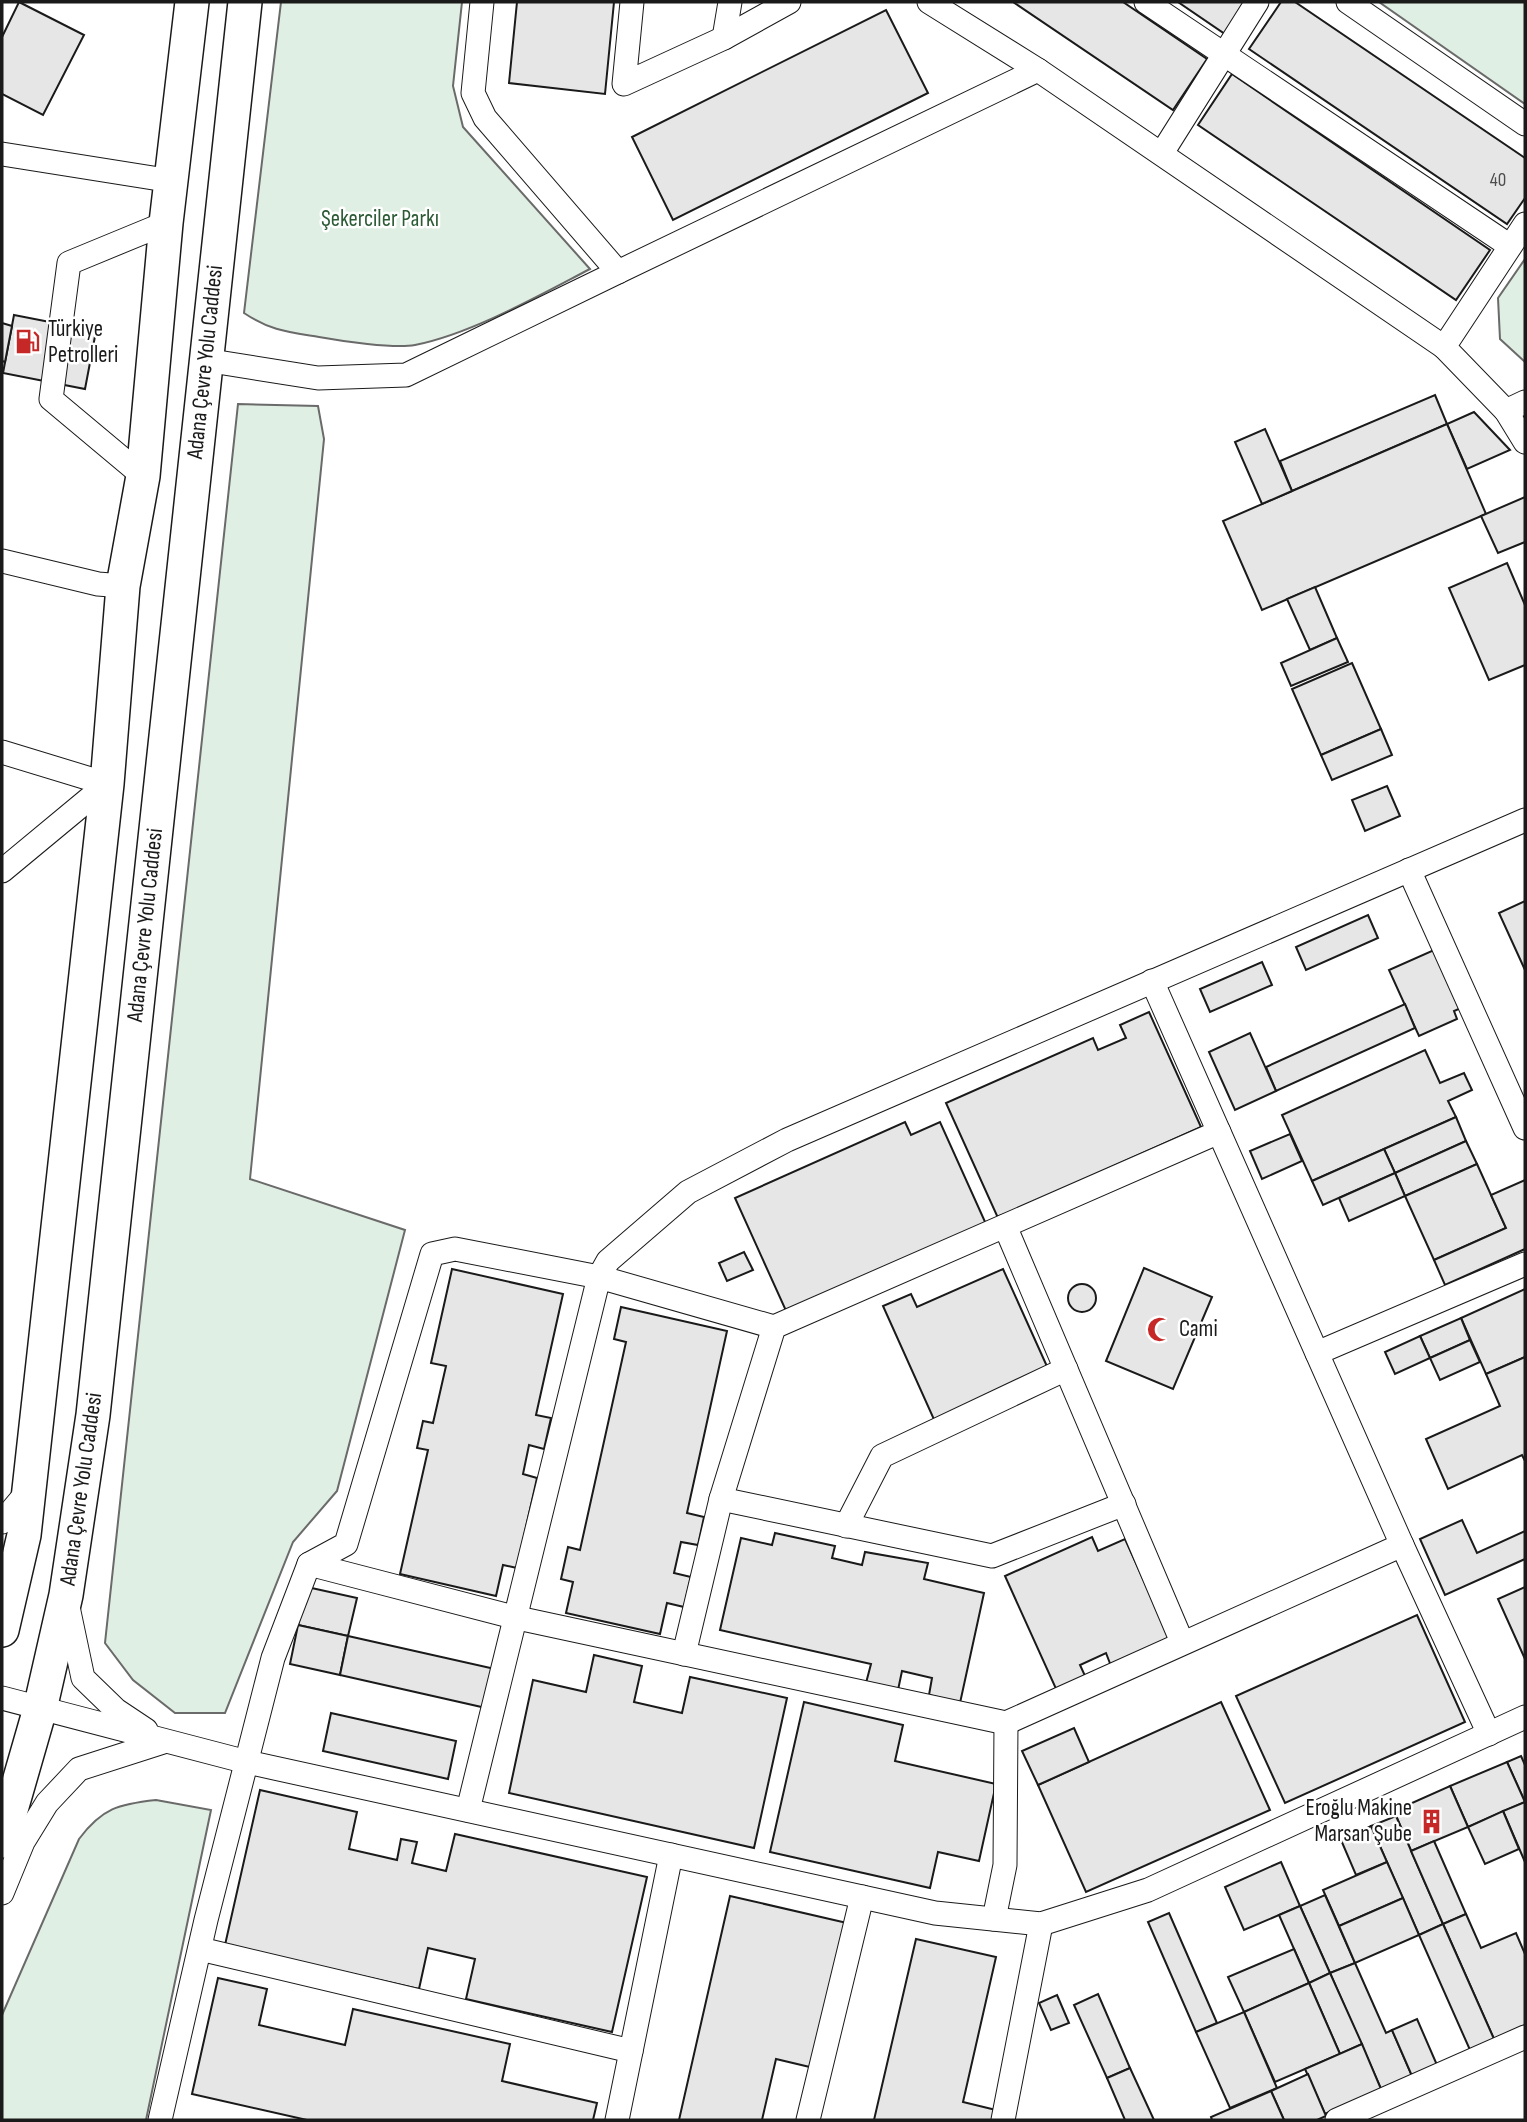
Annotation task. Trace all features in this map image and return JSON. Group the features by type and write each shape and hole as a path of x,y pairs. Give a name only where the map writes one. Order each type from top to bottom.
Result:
{"highway":[{"path":"2,1630 24,1535 107,784 123,586 143,476 166,223 192,2"},
{"name":"Adana Çevre Yolu Caddesi","path":"2,1841 40,1709 66,1595 93,1415 245,2"}],"street":[{"path":"482,2 473,93 485,118 618,272"},
{"path":"632,2 624,85 724,38 789,2"},
{"path":"724,38 730,2"},
{"path":"929,2 1038,70 1444,346 1516,407 1525,442"},
{"path":"1146,2 1510,246"},
{"path":"1162,153 1222,53 1257,2"},
{"path":"1348,2 1525,124"},
{"path":"205,359 317,378 406,374 1038,70"},
{"path":"2,154 172,181"},
{"path":"143,476 51,399 69,262 166,223"},
{"path":"1444,346 1525,224"},
{"path":"2,561 98,584 123,586"},
{"path":"2,751 107,784"},
{"path":"2,871 107,784"},
{"path":"468,1810 513,1617 599,1277 608,1261 688,1192 787,1140 1525,820"},
{"path":"1409,870 1525,1128"},
{"path":"1152,981 1402,1545 1489,1734"},
{"path":"160,2120 273,1658 309,1564 346,1544 432,1254 455,1249 599,1277 774,1327 1219,1132"},
{"path":"1005,1226 1182,1642"},
{"path":"1317,1353 1525,1264"},
{"path":"684,1654 721,1499 774,1327"},
{"path":"846,1525 882,1455 1066,1368"},
{"path":"2,1522 29,1490"},
{"path":"721,1499 992,1556 1124,1503"},
{"path":"309,1564 513,1617 1006,1723 1402,1545"},
{"path":"66,1595 83,1678 116,1710 163,1742"},
{"path":"2,1698 247,1762 935,1913 1041,1924 1147,1891 1525,1717"},
{"path":"994,1919 1005,1865 1006,1723"},
{"path":"2,1893 29,1832 47,1803 79,1769 163,1742"},
{"path":"617,2120 671,1855"},
{"path":"808,2120 862,1897"},
{"path":"1003,2120 1041,1924"},
{"path":"200,1949 631,2051"},
{"path":"1338,2120 1525,2037"}],"green space":[{"name":"Şekerciler Parkı","path":"281,2 462,2 453,86 463,127 590,269 482,323 437,340 415,345 367,344 289,332 263,324 244,313"},
{"path":"1379,2 1525,2 1525,104"},
{"path":"1525,259 1525,362 1500,339 1498,298"},
{"path":"238,404 318,406 324,439 250,1179 405,1230 337,1491 293,1542 225,1713 175,1713 133,1680 105,1643"},
{"path":"156,1800 211,1810 146,2120 2,2120 2,2015 79,1839 96,1820 112,1809"}],"building":[{"path":"19,2 84,35 43,115 2,94 2,37"},
{"path":"517,2 614,2 605,94 509,83"},
{"path":"1013,2 1123,2 1207,59 1173,110"},
{"path":"1178,2 1246,2 1225,34"},
{"path":"1281,2 1295,2 1525,158 1525,198 1507,224 1249,49"},
{"path":"886,10 928,93 673,220 632,137"},
{"path":"1232,74 1490,250 1456,300 1198,125"},
{"path":"14,315 96,331 85,389 3,373"},
{"path":"2,323 12,326 5,362 2,361"},
{"path":"1435,395 1447,424 1292,491 1280,461"},
{"path":"1474,412 1510,450 1467,469 1447,424"},
{"path":"1447,424 1486,514 1262,610 1223,521"},
{"path":"1265,429 1292,491 1262,504 1235,442"},
{"path":"1525,497 1525,542 1498,553 1481,516"},
{"path":"1507,563 1525,605 1525,665 1489,680 1449,588"},
{"path":"1315,587 1337,638 1310,650 1287,599"},
{"path":"1337,638 1348,662 1291,686 1281,663"},
{"path":"1352,663 1381,729 1321,755 1292,689"},
{"path":"1381,729 1392,755 1332,780 1321,755"},
{"path":"1387,786 1400,816 1365,831 1352,800"},
{"path":"1525,901 1525,970 1499,913"},
{"path":"1368,915 1378,938 1306,970 1296,947"},
{"path":"1434,950 1461,1008 1454,1011 1457,1019 1419,1036 1389,970"},
{"path":"1262,962 1272,985 1210,1012 1200,989"},
{"path":"1405,1004 1415,1028 1276,1091 1266,1067"},
{"path":"1149,1012 1201,1127 998,1218 946,1103 1093,1038 1098,1050 1126,1038 1120,1025"},
{"path":"1250,1033 1276,1091 1235,1110 1209,1052"},
{"path":"1425,1050 1440,1083 1464,1073 1472,1090 1448,1101 1456,1117 1312,1181 1282,1115"},
{"path":"1456,1117 1466,1141 1395,1173 1384,1149"},
{"path":"905,1122 911,1135 940,1122 986,1224 787,1313 735,1198"},
{"path":"1290,1134 1302,1161 1262,1179 1250,1151"},
{"path":"1466,1141 1477,1164 1405,1196 1395,1173"},
{"path":"1384,1149 1395,1173 1323,1205 1312,1181"},
{"path":"1477,1164 1506,1228 1434,1260 1405,1196"},
{"path":"1395,1173 1405,1196 1349,1221 1339,1198"},
{"path":"1525,1180 1525,1249 1445,1285 1434,1260 1506,1228 1491,1195"},
{"path":"744,1252 753,1270 727,1281 719,1263"},
{"name":"Cami","path":"1144,1268 1212,1297 1173,1389 1106,1361"},
{"path":"452,1269 563,1294 536,1415 551,1418 544,1449 529,1445 523,1474 537,1478 517,1568 503,1565 496,1596 400,1574 428,1450 417,1448 423,1421 433,1423 446,1366 431,1363"},
{"path":"1003,1269 1050,1373 936,1424 883,1306 911,1294 917,1307"},
{"path":"1082,1284 1092,1288 1096,1298 1092,1308 1082,1312 1072,1308 1068,1298 1072,1288"},
{"path":"1525,1289 1525,1357 1486,1374 1461,1318"},
{"path":"621,1307 727,1331 687,1513 704,1517 698,1545 681,1542 674,1573 691,1577 684,1607 667,1603 660,1634 566,1613 573,1582 561,1579 568,1547 580,1550 626,1342 614,1339"},
{"path":"1461,1318 1470,1340 1430,1358 1420,1336"},
{"path":"1420,1336 1430,1358 1395,1374 1385,1352"},
{"path":"1470,1340 1480,1362 1440,1380 1430,1358"},
{"path":"1525,1357 1525,1461 1522,1455 1448,1489 1426,1439 1500,1406 1486,1374"},
{"path":"1462,1520 1477,1553 1525,1531 1525,1559 1445,1595 1420,1539"},
{"path":"775,1533 835,1546 832,1558 862,1565 865,1552 928,1563 924,1579 984,1593 960,1703 929,1695 932,1678 902,1671 898,1690 866,1683 871,1664 720,1630 741,1538 772,1545"},
{"path":"1092,1537 1098,1551 1125,1539 1171,1640 1111,1666 1106,1653 1080,1665 1086,1678 1057,1691 1005,1576"},
{"path":"307,1587 357,1598 348,1636 298,1625"},
{"path":"1525,1587 1525,1659 1498,1599"},
{"path":"1417,1615 1465,1722 1285,1803 1236,1696"},
{"path":"298,1625 348,1636 340,1675 290,1664"},
{"path":"348,1636 495,1669 486,1708 340,1675"},
{"path":"594,1655 642,1666 634,1702 682,1713 690,1677 787,1698 754,1848 509,1793 533,1680 586,1692"},
{"path":"804,1702 903,1725 895,1761 996,1784 979,1861 938,1852 930,1888 770,1852"},
{"path":"1221,1702 1270,1810 1086,1892 1038,1785"},
{"path":"331,1713 456,1741 448,1779 323,1751"},
{"path":"1074,1728 1089,1762 1038,1785 1022,1751"},
{"path":"1521,1756 1525,1765 1525,1802 1507,1762"},
{"path":"1507,1762 1525,1802 1468,1827 1450,1786"},
{"name":"Eroğlu Makine Marsan Şube","path":"1450,1786 1468,1827 1411,1851 1394,1811"},
{"path":"260,1790 357,1812 349,1849 397,1860 401,1839 417,1842 412,1863 446,1871 455,1834 647,1877 612,2032 466,1999 475,1959 428,1948 419,1989 225,1945"},
{"path":"1525,1802 1525,1862 1503,1811"},
{"path":"1503,1811 1519,1849 1485,1864 1468,1827"},
{"path":"1396,1816 1443,1924 1419,1935 1371,1826"},
{"path":"1371,1826 1387,1862 1356,1875 1341,1840"},
{"path":"1434,1841 1466,1914 1443,1924 1411,1851"},
{"path":"1281,1862 1300,1906 1244,1930 1225,1887"},
{"path":"1387,1862 1403,1898 1339,1926 1323,1890"},
{"path":"1325,1895 1355,1963 1330,1973 1300,1906"},
{"path":"730,1896 847,1923 814,2068 776,2059 762,2120 679,2120"},
{"path":"1403,1898 1419,1935 1355,1963 1339,1926"},
{"path":"1300,1906 1330,1973 1309,1983 1279,1915"},
{"path":"1169,1913 1217,2023 1196,2032 1148,1922"},
{"path":"1466,1914 1481,1948 1516,1933 1525,1954 1525,2025 1494,2039 1443,1924"},
{"path":"1443,1924 1494,2039 1470,2050 1419,1935"},
{"path":"916,1939 996,1957 963,2102 996,2110 993,2120 874,2120"},
{"path":"1294,1949 1309,1983 1244,2012 1228,1977"},
{"path":"1355,1963 1386,2033 1392,2030 1412,2076 1381,2089 1330,1973"},
{"path":"1330,1973 1362,2044 1340,2054 1309,1983"},
{"path":"218,1978 267,1989 259,2025 345,2045 353,2009 510,2044 502,2081 597,2103 593,2120 307,2120 192,2094"},
{"path":"1309,1983 1340,2054 1275,2082 1244,2012"},
{"path":"1098,1994 1130,2068 1107,2078 1074,2005"},
{"path":"1057,1995 1069,2023 1051,2030 1039,2003"},
{"path":"1244,2012 1277,2088 1230,2108 1196,2032"},
{"path":"1417,2019 1437,2065 1412,2076 1392,2030"},
{"path":"1362,2044 1381,2089 1325,2114 1305,2069"},
{"path":"1130,2068 1154,2120 1125,2120 1107,2078"},
{"path":"1308,2074 1326,2116 1317,2120 1284,2120 1271,2091"},
{"path":"1271,2091 1284,2120 1212,2120 1211,2117"}],"place":[{"name":"Türkiye Petrolleri","path":"28,342"},
{"name":"Cami","path":"1159,1329"},
{"name":"Eroğlu Makine Marsan Şube","path":"1432,1821"}]}
